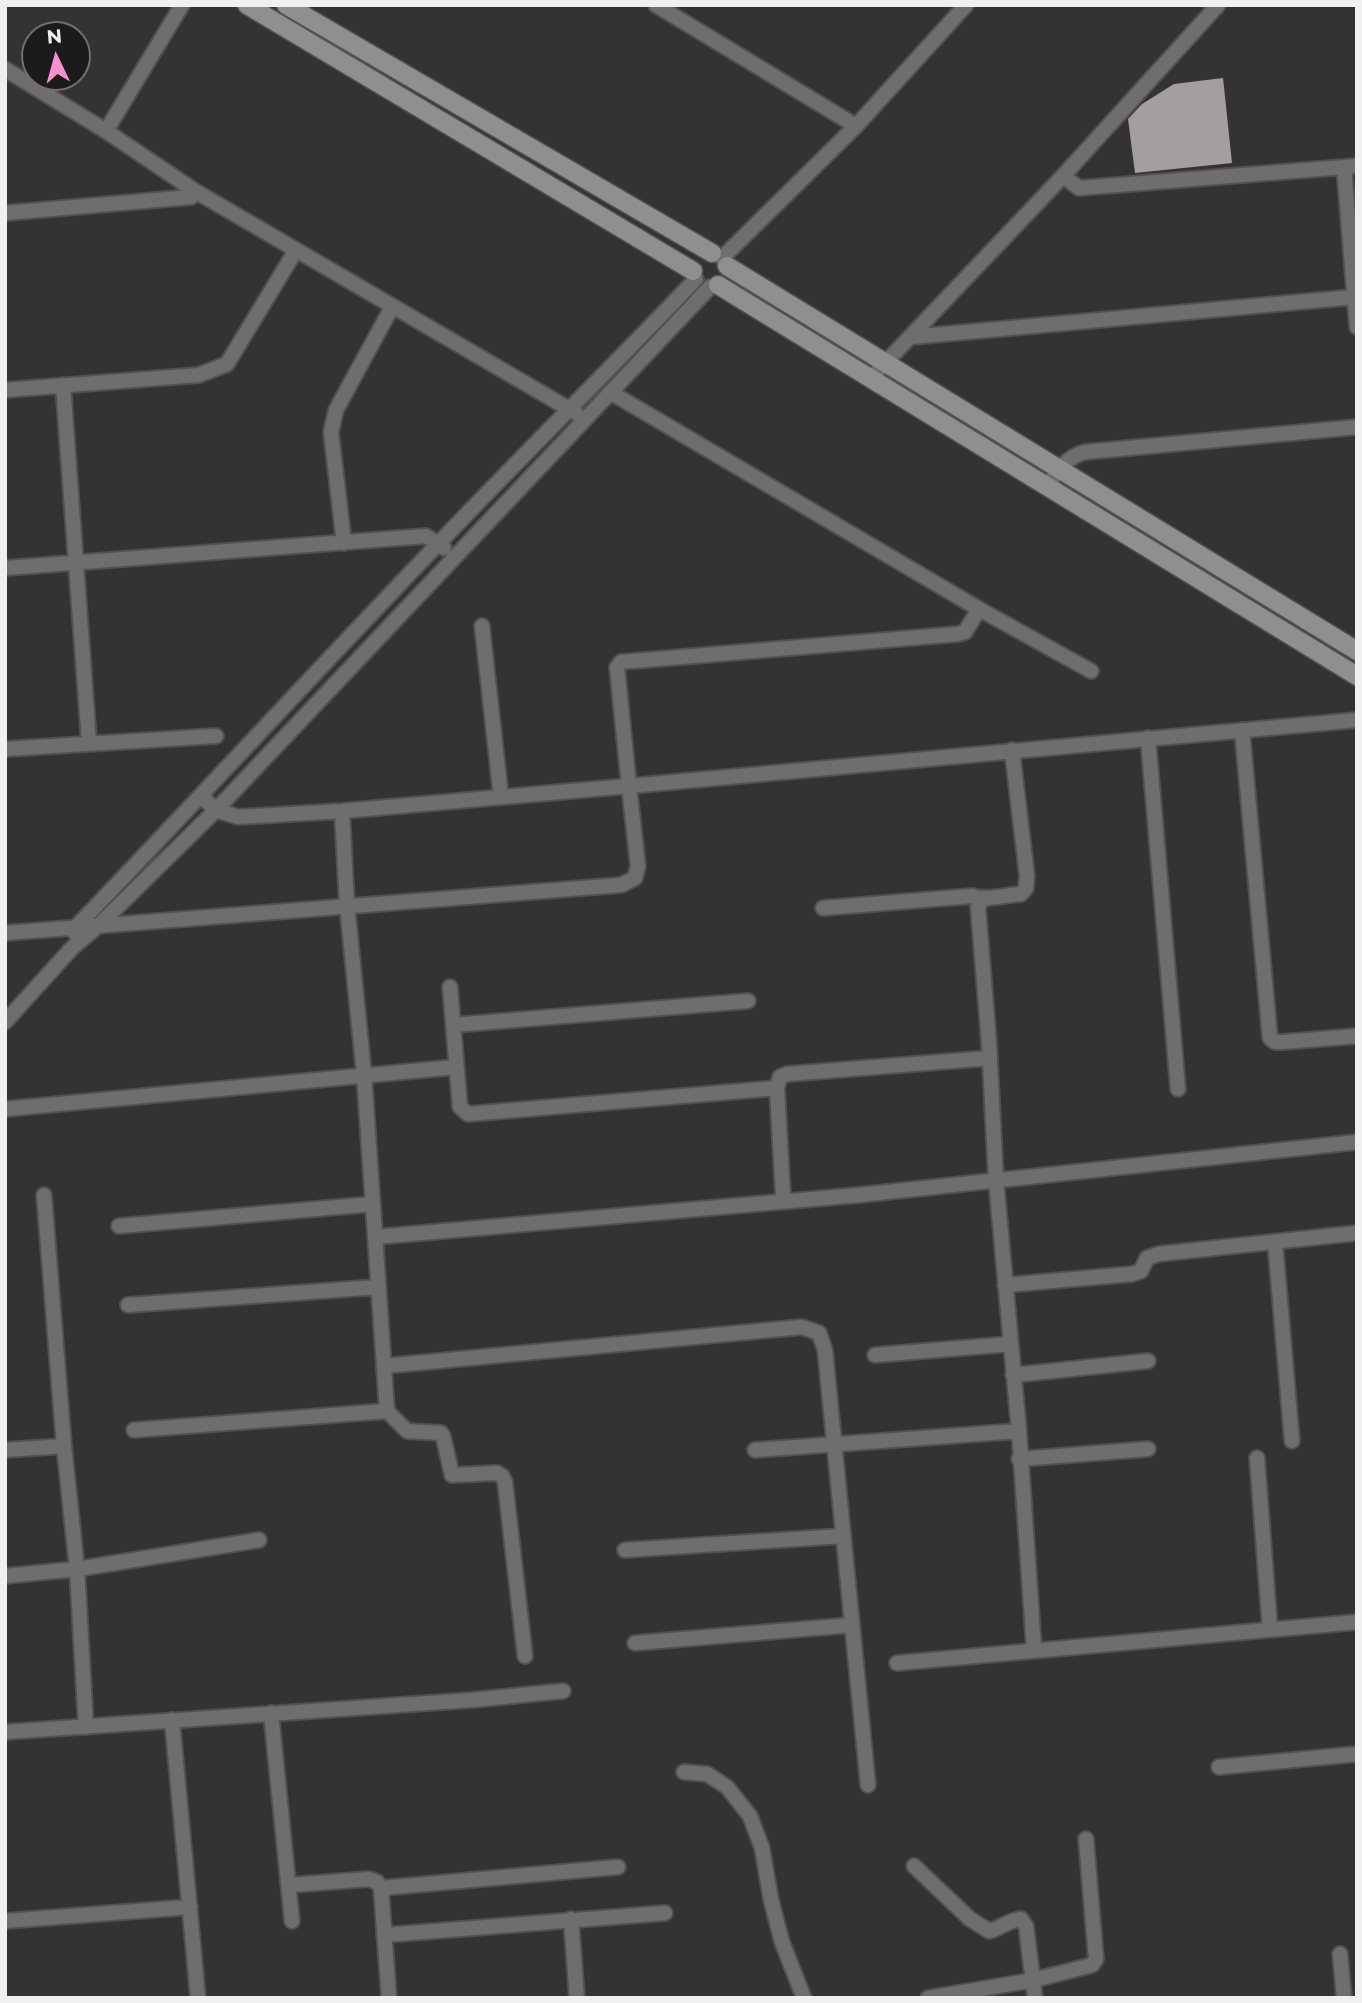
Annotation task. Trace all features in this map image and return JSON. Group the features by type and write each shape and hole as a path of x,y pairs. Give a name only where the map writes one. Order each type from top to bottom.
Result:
{"street":[{"path":"106,131 182,5"},
{"path":"247,5 871,379 1357,676"},
{"path":"286,5 308,11 720,259 1357,650"},
{"path":"656,5 856,126"},
{"path":"720,259 856,126 966,5"},
{"path":"871,379 1063,176 1218,5"},
{"path":"295,34 308,11"},
{"path":"5,69 106,131 195,191 571,409 584,420"},
{"path":"1063,176 1079,188 1350,167 1357,327"},
{"path":"5,213 191,197 195,191"},
{"path":"5,390 199,375 227,364 296,250"},
{"path":"704,281 695,261 702,254 720,259"},
{"path":"72,948 75,928 202,797 438,543 571,409 704,281 725,277 720,259"},
{"path":"5,1022 72,948 98,926 216,810 584,420 704,281"},
{"path":"911,337 1354,297"},
{"path":"344,543 331,432 335,410 392,307"},
{"path":"63,385 89,742"},
{"path":"610,392 979,609 1091,671"},
{"path":"1048,486 1059,468 1077,454 1086,452 1357,427"},
{"path":"5,569 426,536 454,557"},
{"path":"5,933 621,885 635,878 638,866 617,667 621,662 958,634 965,632 979,609"},
{"path":"482,626 500,797"},
{"path":"202,797 216,810 238,817 342,811 1357,720"},
{"path":"1242,730 1270,1038 1275,1042 1283,1042 1357,1036"},
{"path":"5,749 216,736"},
{"path":"1148,738 1178,1089"},
{"path":"823,908 972,896 982,899 1021,894 1026,888 1012,750"},
{"path":"342,811 347,905 364,1074 387,1411 407,1431 441,1433 452,1475 502,1476 505,1482 525,1656"},
{"path":"982,899 978,908 996,1180 1034,1649"},
{"path":"450,987 460,1107 468,1114 777,1088"},
{"path":"453,1026 748,1001"},
{"path":"783,1195 777,1088 780,1077 787,1074 989,1058"},
{"path":"5,1109 364,1074 456,1068"},
{"path":"375,1237 859,1195 1357,1142"},
{"path":"44,1195 64,1447 77,1569 86,1727"},
{"path":"119,1226 373,1204"},
{"path":"1005,1285 1132,1274 1141,1271 1147,1258 1158,1254 1357,1233"},
{"path":"1275,1242 1292,1441"},
{"path":"128,1305 378,1287"},
{"path":"384,1366 802,1327 819,1333 825,1350 869,1785"},
{"path":"875,1355 1011,1344"},
{"path":"1013,1375 1148,1361"},
{"path":"134,1430 387,1411"},
{"path":"755,1450 1018,1431"},
{"path":"5,1450 64,1447"},
{"path":"1019,1459 1148,1449"},
{"path":"1257,1458 1270,1629"},
{"path":"625,1550 843,1536"},
{"path":"5,1576 77,1569 259,1540"},
{"path":"897,1663 1357,1622"},
{"path":"635,1643 852,1625"},
{"path":"5,1732 472,1700 563,1691"},
{"path":"271,1713 292,1922"},
{"path":"172,1720 198,1998"},
{"path":"1219,1767 1357,1754"},
{"path":"684,1772 707,1774 727,1787 750,1816 762,1848 782,1942 804,1998"},
{"path":"928,1998 1034,1980 1092,1965 1096,1959 1086,1839"},
{"path":"914,1866 970,1919 989,1931 1001,1928 1012,1920 1021,1919 1026,1926 1035,1998"},
{"path":"381,1888 618,1867"},
{"path":"290,1885 369,1879 377,1882 381,1888 389,1998"},
{"path":"5,1921 190,1907"},
{"path":"384,1935 665,1913"},
{"path":"571,1919 577,1998"},
{"path":"1340,1954 1344,1998"}],"building":[{"path":"1223,78 1232,163 1135,173 1128,119 1142,104 1174,84"}]}
